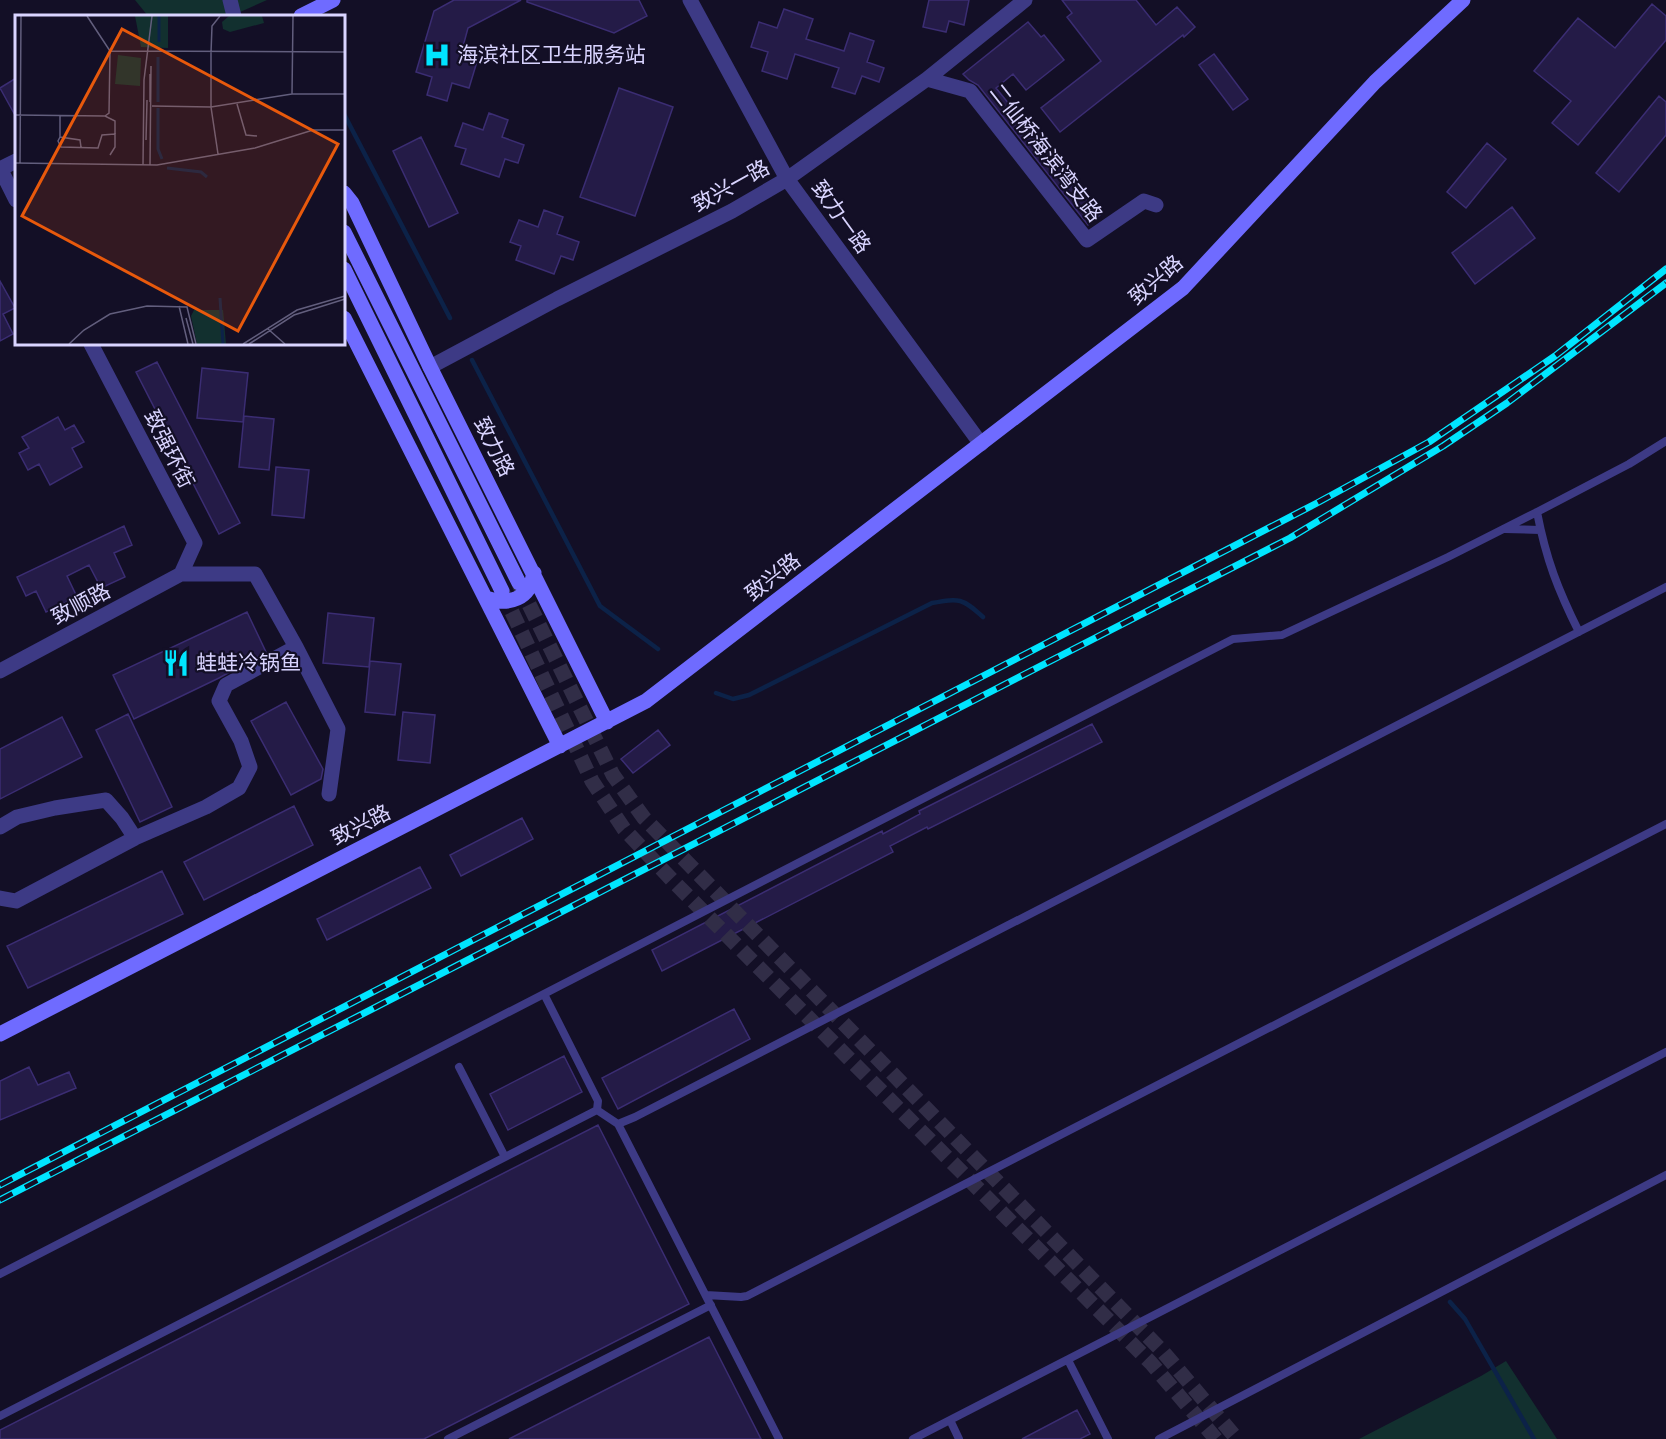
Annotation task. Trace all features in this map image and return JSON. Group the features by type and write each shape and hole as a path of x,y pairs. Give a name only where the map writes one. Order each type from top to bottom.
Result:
{"street":[{"path":"230,0 234,15"},
{"path":"303,15 333,0"},
{"name":"致力一路","path":"690,0 787,179 981,444"},
{"name":"致兴一路","path":"430,367 557,299 732,211 787,179 927,79 1025,0"},
{"name":"致兴路","path":"0,1034 646,701 1183,288 1375,81 1463,0"},
{"name":"二仙桥海滨湾支路","path":"927,79 970,91 1087,240 1144,201 1156,205"},
{"path":"15,161 0,169 15,198"},
{"name":"致力路","path":"345,194 352,203 430,367 607,722"},
{"name":"致力路","path":"345,234 519,583"},
{"path":"345,271 502,591"},
{"path":"345,320 560,746"},
{"name":"致强环街","path":"92,345 195,543 181,574"},
{"path":"486,598 505,602 516,599 527,592 532,585 534,573"},
{"path":"181,574 255,574 338,729 329,794"},
{"name":"致顺路","path":"0,671 181,574"},
{"path":"0,898 16,901 135,838 206,807 239,788 250,767 241,741 219,701 226,685 296,647"},
{"path":"0,827 17,817 106,800 123,818 135,838"}],"lane":[{"path":"0,1274 1233,639 1282,635 1504,529 1629,464 1666,441"},
{"path":"1537,512 1544,547 1555,581 1579,632"},
{"path":"1504,529 1540,530"},
{"path":"618,1124 1666,587"},
{"path":"706,1295 747,1296 1666,824"},
{"path":"544,994 598,1101 597,1110"},
{"path":"913,1439 1666,1052"},
{"path":"459,1067 505,1157"},
{"path":"597,1110 618,1124 779,1439"},
{"path":"0,1416 597,1110"},
{"path":"1159,1439 1666,1175"},
{"path":"448,1439 711,1305"},
{"path":"1068,1360 1108,1439"},
{"path":"950,1420 959,1439"}],"green space":[{"path":"135,0 267,0 233,15 147,15"},
{"path":"1506,1361 1557,1439 1359,1439 1481,1376"}],"building":[{"path":"454,0 521,0 468,28 462,50 479,55 469,88 452,83 447,101 427,95 432,77 416,72 434,11"},
{"path":"527,0 639,0 647,16 614,33 527,2"},
{"path":"929,0 969,0 964,25 949,21 946,32 923,27"},
{"path":"1062,0 1136,0 1156,25 1177,7 1195,27 1060,132 1041,108 1101,61 1067,17 1072,13"},
{"path":"1652,4 1666,16 1666,40 1578,145 1552,123 1571,101 1534,71 1578,18 1615,48"},
{"path":"784,9 813,19 806,39 844,51 850,33 874,41 867,62 884,68 879,82 862,76 855,94 832,87 839,68 795,54 787,79 762,71 768,52 751,47 759,22 777,28"},
{"path":"1028,22 1041,37 1044,35 1064,60 1026,90 1013,74 996,88 1100,215 1088,225 978,85 963,74"},
{"path":"1214,54 1248,99 1233,110 1199,65"},
{"path":"15,79 15,115 0,88"},
{"path":"619,88 673,107 635,216 580,197"},
{"path":"1659,96 1666,102 1666,135 1619,192 1596,173"},
{"path":"489,113 508,120 502,137 524,145 518,163 505,159 499,177 461,164 466,149 455,146 463,123 483,130"},
{"path":"421,137 458,213 429,227 393,151"},
{"path":"1487,143 1506,159 1466,208 1447,192"},
{"path":"1512,207 1535,238 1475,284 1452,253"},
{"path":"544,210 563,217 557,234 579,242 573,260 561,256 554,274 516,260 521,246 510,242 519,220 538,227"},
{"path":"0,281 15,308 3,314 13,334 0,341"},
{"path":"157,362 240,523 219,534 136,372"},
{"path":"202,368 248,373 243,422 197,418"},
{"path":"244,416 274,419 269,470 239,467"},
{"path":"58,417 65,430 74,425 84,442 72,448 82,467 50,485 39,464 28,470 19,453 29,448 22,437"},
{"path":"276,467 309,470 304,518 272,515"},
{"path":"124,526 132,545 114,553 125,577 101,588 89,565 67,576 77,597 46,612 36,591 26,596 17,577"},
{"path":"247,612 266,652 219,678 134,719 113,675"},
{"path":"328,613 374,618 369,667 323,663"},
{"path":"370,661 401,664 395,715 365,712"},
{"path":"286,702 323,769 321,779 291,795 251,721"},
{"path":"403,712 435,715 430,763 398,760"},
{"path":"128,714 172,807 140,822 96,730"},
{"path":"62,717 82,757 0,799 0,749"},
{"path":"1092,724 1102,742 890,846 893,852 662,971 652,950 882,831 883,834 920,814 919,811"},
{"path":"658,730 670,745 633,773 621,759"},
{"path":"294,806 313,845 204,900 184,862"},
{"path":"522,818 533,839 461,876 450,855"},
{"path":"420,867 431,888 327,940 317,919"},
{"path":"162,871 183,914 28,988 7,946"},
{"path":"734,1009 750,1039 618,1109 602,1078"},
{"path":"564,1056 582,1092 508,1130 490,1094"},
{"path":"29,1067 38,1085 69,1072 76,1088 0,1120 0,1081"},
{"path":"598,1125 689,1304 424,1439 0,1439 0,1430"},
{"path":"709,1337 761,1439 509,1439"},
{"path":"1077,1410 1090,1434 1080,1439 1022,1439"}],"waterway":[{"path":"345,116 450,318"},
{"path":"472,360 600,606 658,649"},
{"path":"716,693 733,699 749,695 932,603 960,601 983,617"},
{"path":"1450,1302 1465,1319 1534,1439"}],"tunnel":[{"path":"519,584 613,775 644,818 1164,1353 1237,1439"},
{"path":"502,591 592,781 624,829 1151,1363 1216,1439"}],"railway":[{"path":"0,1185 1317,503 1429,442 1555,356 1666,269"},
{"path":"0,1200 1290,538 1443,446 1507,403 1666,283"}],"place":[{"name":"海滨社区卫生服务站","path":"437,55"},
{"name":"蛙蛙冷锅鱼","path":"176,663"}]}
